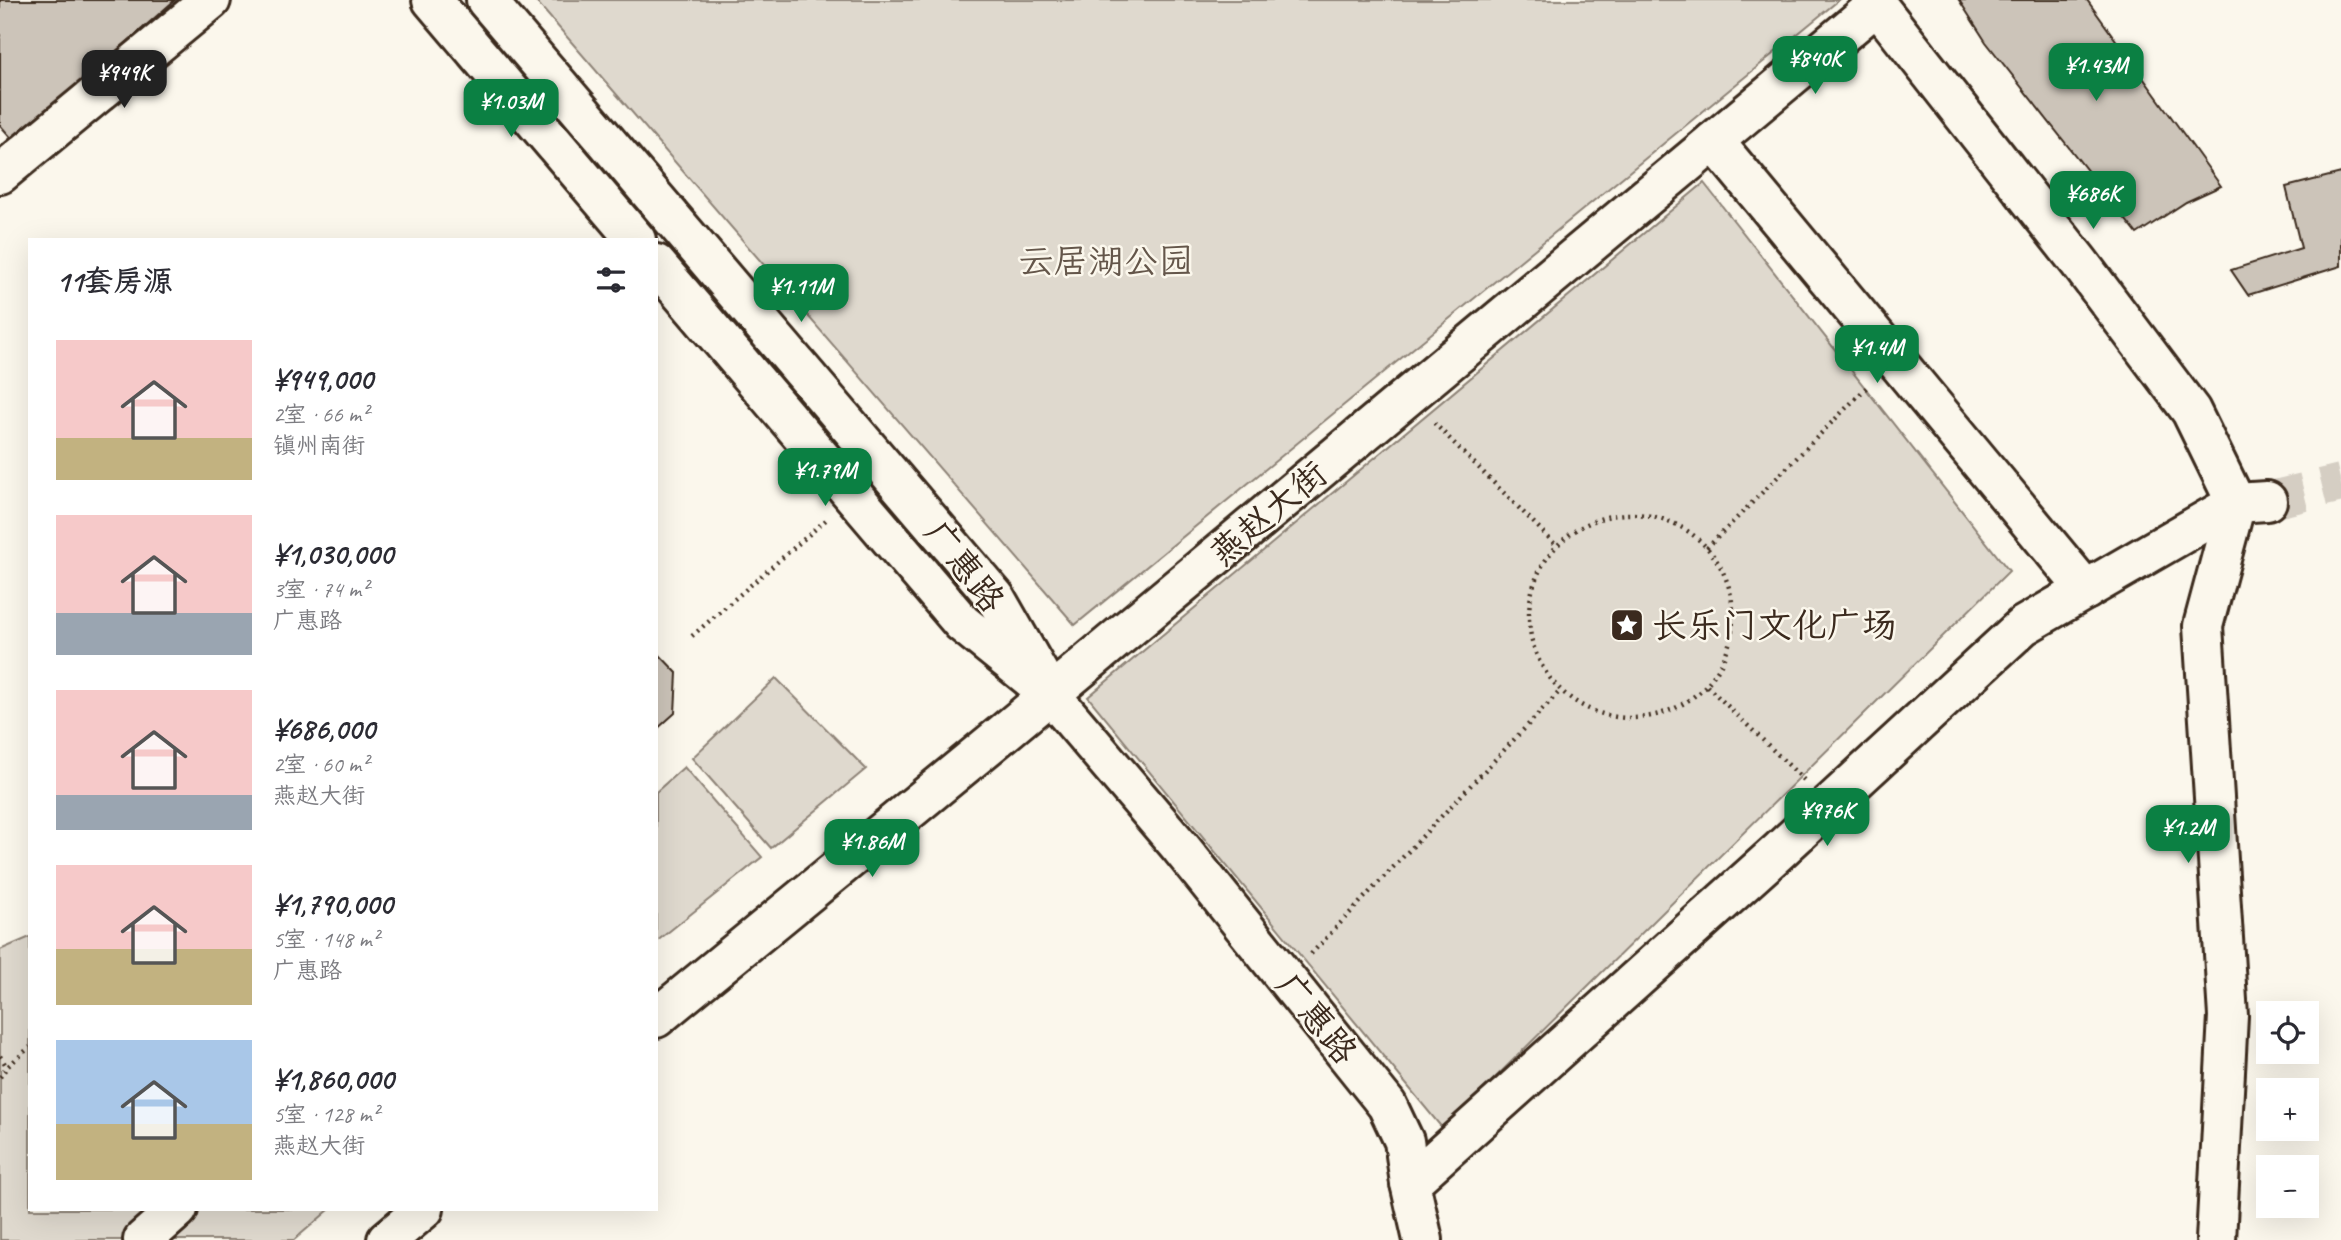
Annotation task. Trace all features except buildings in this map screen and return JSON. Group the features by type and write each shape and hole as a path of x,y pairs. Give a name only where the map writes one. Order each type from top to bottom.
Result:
{"street":[{"path":"0,174 211,0"},
{"path":"432,0 634,238"},
{"name":"广惠路","path":"486,0 995,597 1050,694"},
{"name":"燕赵大街","path":"658,1016 1050,694 1877,5 2071,251 2191,411 2252,502"},
{"path":"1714,141 2086,590"},
{"name":"广惠路","path":"658,266 962,623 1050,694 1181,848 1387,1105 1404,1141 1423,1240"},
{"path":"1410,1183 2023,626 2252,502"},
{"path":"2216,1240 2228,1016 2203,626 2252,502"},
{"path":"143,1240 176,1211"}],"path":[{"path":"1707,548 1894,359"},
{"path":"1407,397 1557,546"},
{"path":"692,636 854,495"},
{"path":"1636,513 1670,520 1700,540 1721,565 1732,595 1733,628 1725,659 1707,686 1681,705 1651,716 1619,718 1588,709 1561,690 1540,662 1529,628 1531,593 1544,560 1557,546 1569,533 1600,517 1636,513"},
{"path":"1707,686 1829,805"},
{"path":"1287,980 1561,690"},
{"path":"0,1077 28,1049"},
{"path":"0,1056 7,1067"}],"green space":[{"name":"云居湖公园","path":"535,0 1839,0 1075,625"},
{"path":"1704,183 2009,571 1443,1129 1088,697"},
{"path":"776,678 866,769 771,848 692,758"},
{"path":"684,767 762,857 658,940 658,790"},
{"path":"28,938 28,1211 328,1211 294,1240 0,1240 0,950"}],"tunnel":[{"path":"2267,501 2341,483"}],"place":[{"name":"长乐门文化广场","path":"1627,625"}]}
